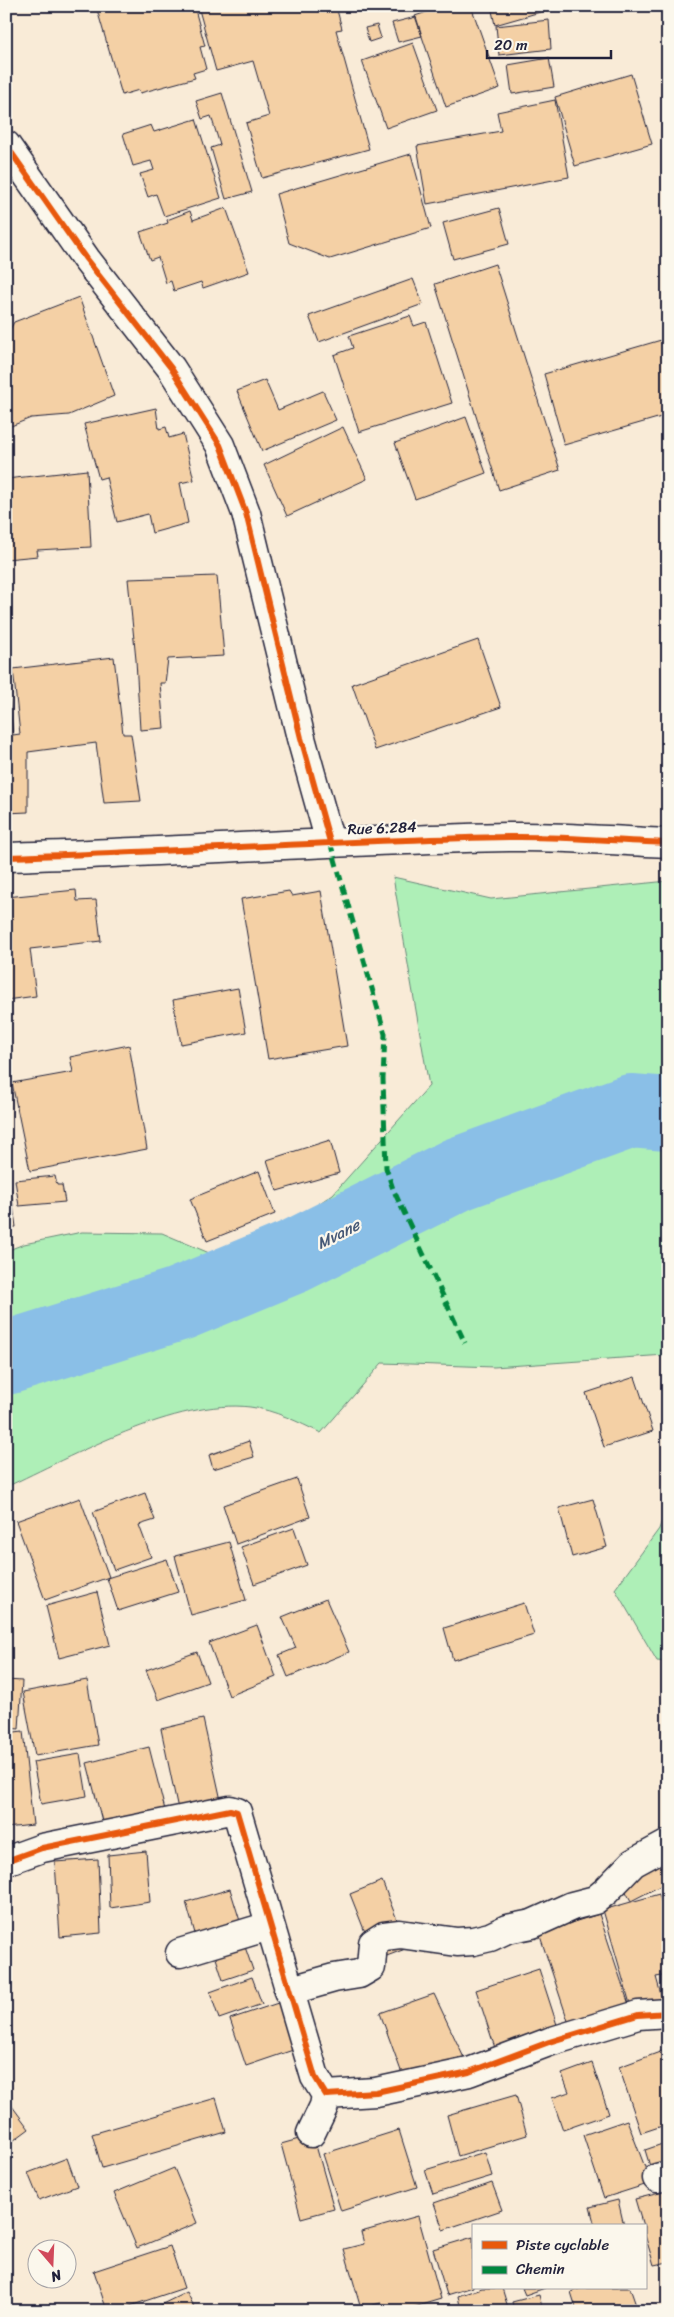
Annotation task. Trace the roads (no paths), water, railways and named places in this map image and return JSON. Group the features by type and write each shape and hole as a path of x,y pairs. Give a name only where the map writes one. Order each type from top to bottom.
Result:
{"street":[{"path":"6,145 86,259 171,368 220,445 246,513 301,738 330,842"},
{"name":"Rue 6.284","path":"6,857 110,854 330,842 511,837 668,843"},
{"path":"6,1861 42,1848 230,1810 237,1812 288,1991 315,2077 326,2095 324,2106 311,2132"},
{"path":"288,1991 334,1978 358,1974 371,1967 373,1944 384,1936 400,1934 458,1942 473,1942 507,1929 532,1924 572,1906 594,1900 606,1891 633,1863 668,1844"},
{"path":"180,1953 269,1926"},
{"path":"326,2095 376,2092 470,2072 549,2042 638,2015 668,2013"}],"waterway":[{"name":"Mvane","path":"6,1358 179,1304 295,1256 458,1174 631,1111 668,1114"}]}
